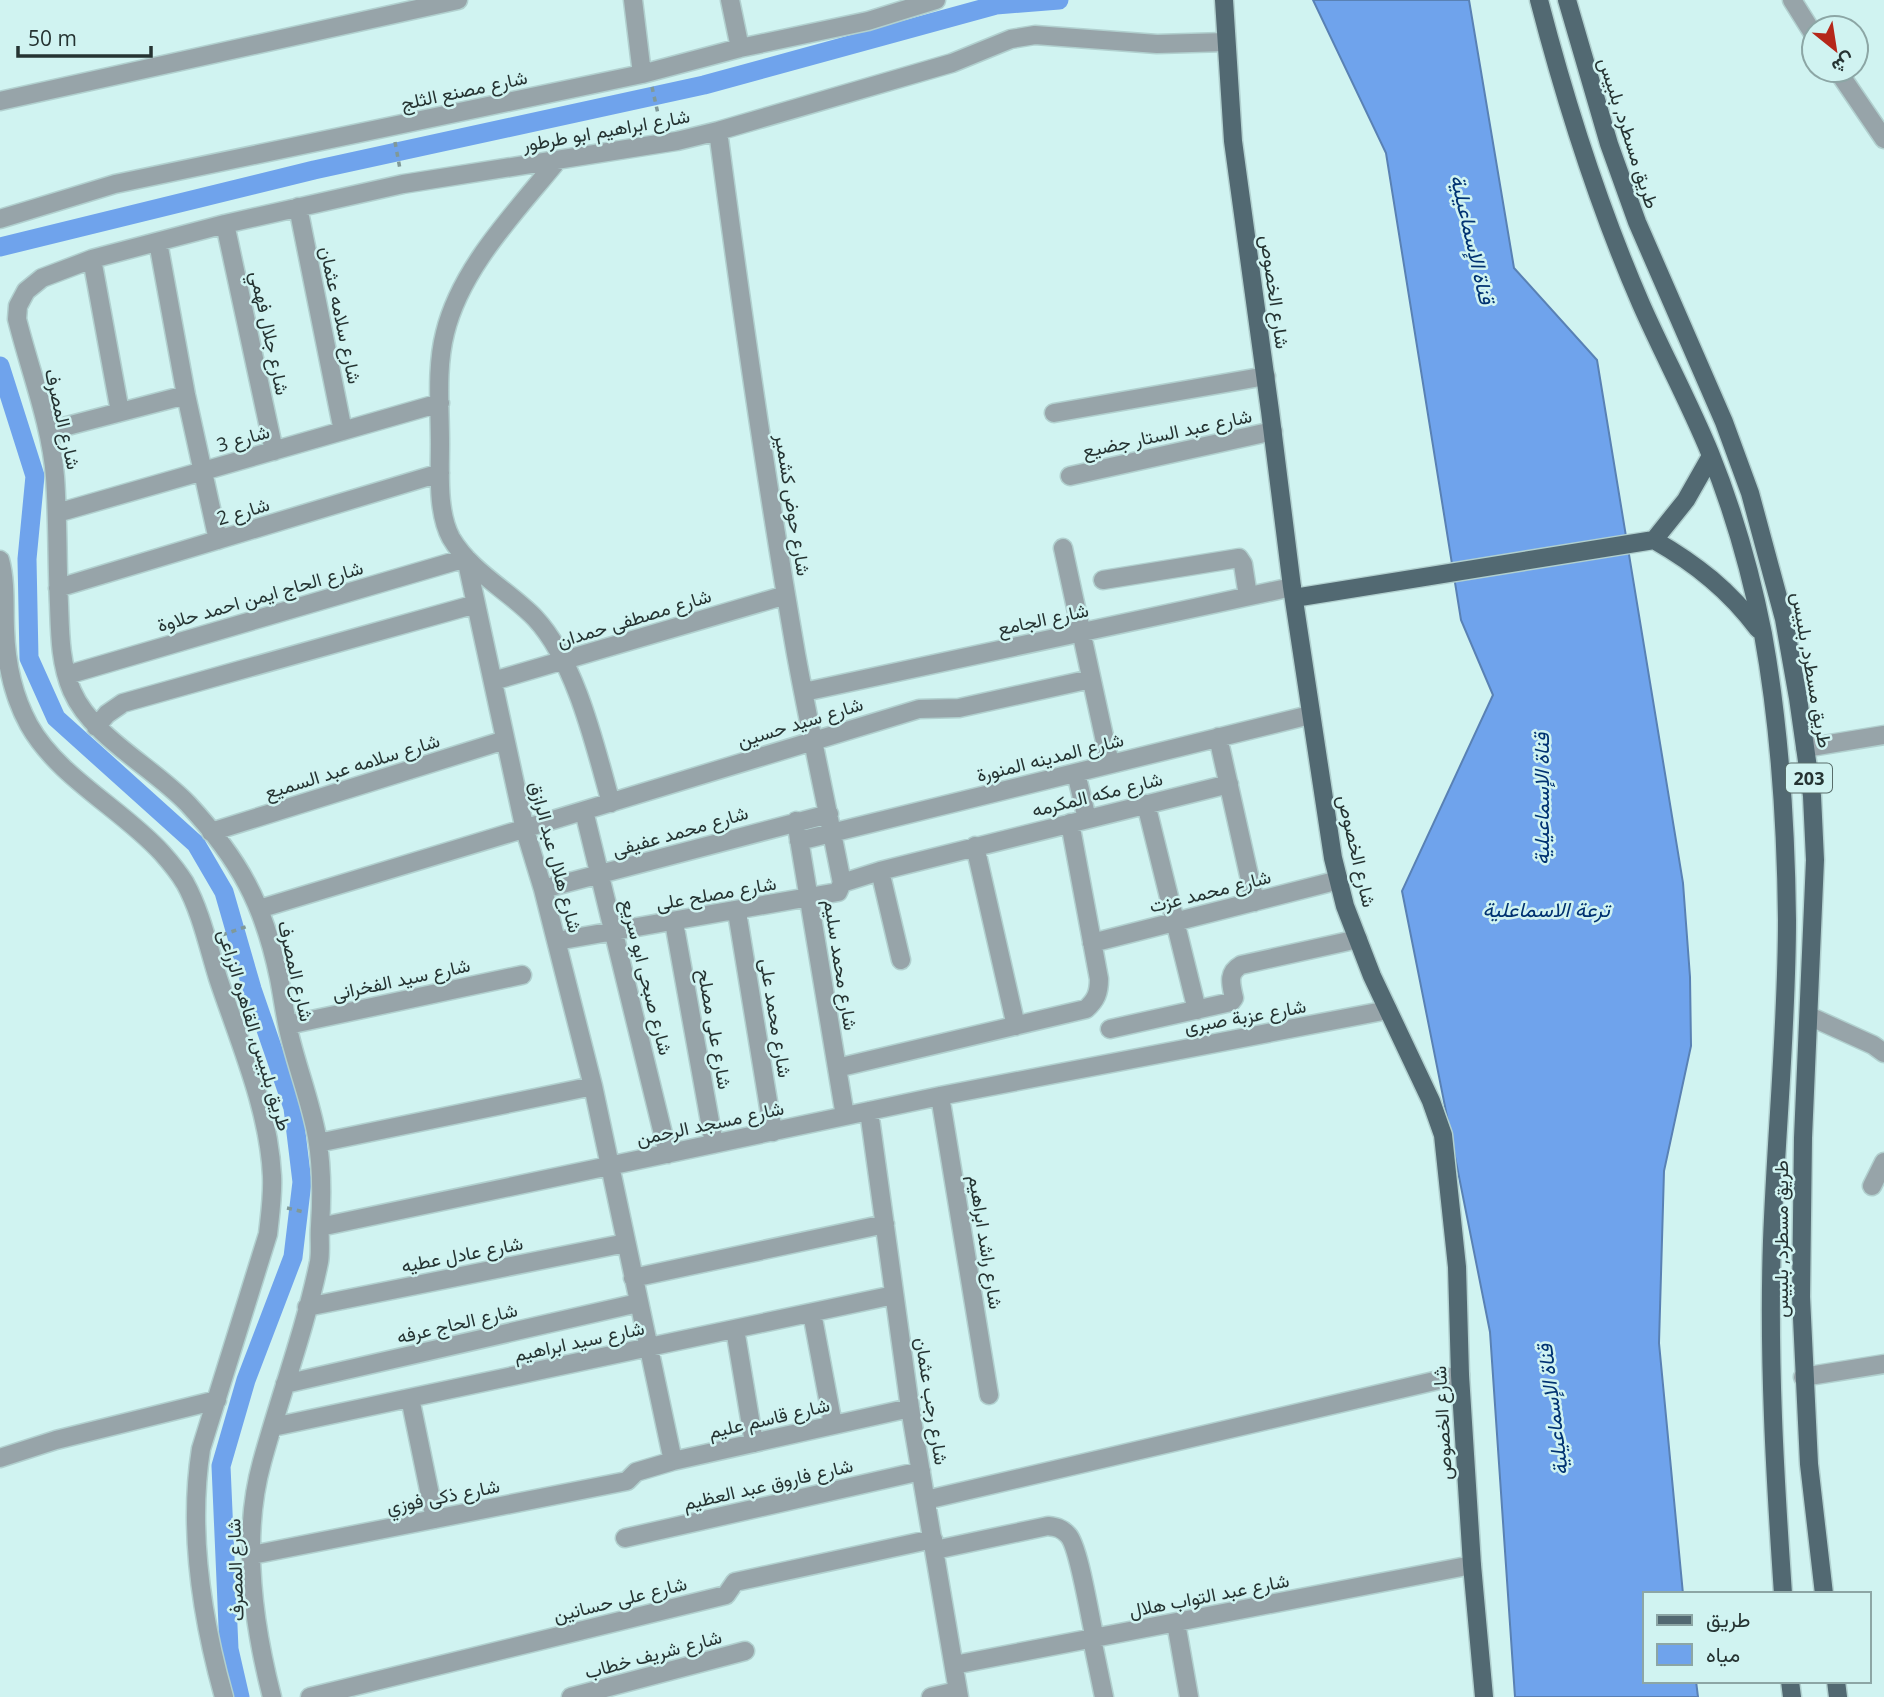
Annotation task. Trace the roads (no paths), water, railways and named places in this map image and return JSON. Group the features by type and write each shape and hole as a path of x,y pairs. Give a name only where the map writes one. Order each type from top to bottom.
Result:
{"main road":[{"name":"شارع الخصوص","path":"1223,0 1233,141 1325,818 1339,880 1357,939 1426,1089 1443,1135 1457,1267 1460,1375 1480,1696"},
{"name":"طريق مسطرد, بلبيس","path":"1539,0 1564,92 1611,233 1711,456 1746,563 1763,635 1778,745 1787,924 1772,1246 1775,1449 1783,1592"},
{"name":"طريق مسطرد, بلبيس","path":"1567,0 1609,144 1637,222 1724,422 1750,493 1784,619 1805,748 1812,796 1815,859 1800,1218 1803,1377 1809,1464 1824,1592"},
{"path":"1652,541 1686,500 1711,456"},
{"path":"1293,592 1337,592 1652,541 1680,555 1718,584 1745,611 1763,635"}],"street":[{"path":"0,101 458,0"},
{"path":"633,0 646,80"},
{"path":"730,0 740,48"},
{"name":"شارع مصنع الثلج","path":"0,218 116,184 646,80 740,48 868,21 936,0"},
{"name":"شارع ابراهيم ابو طرطور","path":"17,319 18,306 26,291 42,278 92,259 225,224 403,184 677,141 952,64 1011,39 1035,35 1157,44 1226,43"},
{"path":"1847,84 1884,139"},
{"name":"شارع حوض كشمير","path":"718,131 744,333 786,595 841,887"},
{"path":"557,161 499,232 453,306 444,334 440,370 440,473 444,517 450,536 466,558 534,617 551,638 564,661 591,732 611,803"},
{"name":"شارع سلامه عثمان","path":"298,207 344,431"},
{"name":"شارع جلال فهمي","path":"225,224 274,451"},
{"path":"158,242 186,395 218,540"},
{"path":"92,259 120,412"},
{"name":"شارع المصرف","path":"17,319 48,431 55,474 60,639 67,675 81,709 96,727 187,803 243,873 259,909 279,976 288,1025 318,1143 322,1200 316,1221 320,1259 261,1464 251,1532 260,1644 272,1697"},
{"path":"1054,413 1266,376"},
{"path":"48,431 186,395"},
{"name":"شارع 3","path":"57,513 440,403"},
{"name":"شارع عبد الستار جضيع","path":"1070,475 1273,431"},
{"name":"شارع 2","path":"58,588 440,473"},
{"path":"1063,548 1110,764"},
{"name":"شارع هلال عبد الرازق","path":"466,558 525,830 543,889 593,1086 673,1461"},
{"name":"شارع الحاج ايمن احمد حلاوة","path":"67,675 466,558"},
{"path":"1103,580 1239,558 1243,564 1248,596"},
{"name":"طريق بلبيس, القاهره الزراعى","path":"0,560 4,573 9,672 19,705 44,748 144,834 184,882 200,920 262,1113 272,1176 268,1234 201,1449 197,1476 199,1567 207,1620 224,1697"},
{"name":"شارع الجامع","path":"804,692 1248,596 1293,592"},
{"name":"شارع مصطفى حمدان","path":"492,681 786,595"},
{"path":"96,727 107,714 123,703 476,604"},
{"name":"شارع سيد حسين","path":"525,830 814,739 919,709 959,708 1091,679"},
{"name":"شارع المدينه المنورة","path":"799,841 1310,715"},
{"path":"1805,748 1884,735"},
{"path":"1218,737 1255,902"},
{"name":"شارع سلامه عبد السميع","path":"211,832 505,740"},
{"path":"837,1068 1086,1009 1096,998 1099,979 1092,943 1078,821 1076,773"},
{"name":"شارع مكه المكرمه","path":"841,887 880,871 1229,784"},
{"path":"1146,804 1197,1010"},
{"name":"شارع صبحى ابو سريع","path":"584,811 668,1154"},
{"name":"شارع محمد عفيفى","path":"543,889 829,814"},
{"name":"شارع محمد سليم","path":"796,821 845,1116"},
{"path":"259,909 525,830"},
{"path":"975,846 1016,1026"},
{"path":"880,871 901,960"},
{"name":"شارع محمد عزت","path":"1092,943 1339,880"},
{"name":"شارع مصلح على","path":"557,942 737,912 808,898 841,887"},
{"name":"شارع محمد على","path":"737,912 773,1132"},
{"name":"شارع على مصلح","path":"674,922 714,1144"},
{"path":"1110,1029 1233,1000 1230,977 1241,965 1357,939"},
{"name":"شارع سيد الفخرانى","path":"288,1025 522,975"},
{"name":"شارع عزبة صبرى","path":"1109,1063 1388,1010"},
{"path":"1809,1016 1873,1045 1884,1054"},
{"name":"شارع مسجد الرحمن","path":"316,1221 610,1166 1109,1063"},
{"path":"318,1143 593,1086"},
{"name":"شارع راشد ابراهيم","path":"940,1096 989,1395"},
{"name":"شارع رجب عثمان","path":"869,1111 911,1408 958,1694"},
{"path":"1872,1186 1884,1162"},
{"path":"633,1278 885,1224"},
{"name":"شارع عادل عطيه","path":"307,1307 626,1243"},
{"name":"شارع سيد ابراهيم","path":"273,1427 894,1295"},
{"name":"شارع الحاج عرفه","path":"285,1384 638,1303"},
{"path":"812,1312 833,1425"},
{"path":"735,1329 754,1443"},
{"path":"1803,1377 1884,1364"},
{"path":"926,1500 1460,1375"},
{"path":"410,1398 435,1519"},
{"path":"0,1458 57,1440 217,1400"},
{"name":"شارع قاسم عليم","path":"638,1471 911,1408"},
{"name":"شارع ذكى فوزي","path":"252,1555 627,1481 638,1471"},
{"name":"شارع فاروق عبد العظيم","path":"625,1538 921,1471"},
{"name":"شارع على حسانين","path":"310,1697 726,1595 735,1582 934,1544 1048,1526 1059,1528 1070,1536 1093,1639"},
{"name":"شارع عبد التواب هلال","path":"954,1665 1472,1565"},
{"path":"1176,1623 1189,1697"},
{"path":"1093,1639 1104,1697"},
{"name":"شارع شريف خطاب","path":"571,1697 745,1651"},
{"path":"931,1697 958,1694"}],"water":[{"name":"ترعة الاسماعلية","path":"1313,0 1469,0 1514,268 1597,360 1683,883 1690,977 1691,1046 1664,1171 1659,1343 1683,1592 1643,1592 1643,1683 1696,1683 1698,1697 1515,1697 1490,1332 1402,891 1493,695 1461,620 1386,153"}],"waterway":[{"path":"0,247 314,170 704,85 996,5 1059,0"},
{"path":"0,366 35,476 27,559 29,658 56,718 196,844 224,892 252,989 293,1108 302,1182 293,1257 246,1380 221,1466 229,1649 240,1697"}],"water label":[{"name":"قناة الإسماعيلية","path":"1473,239"},
{"name":"قناة الإسماعيلية","path":"1541,799"},
{"name":"قناة الإسماعيلية","path":"1552,1410"}]}
